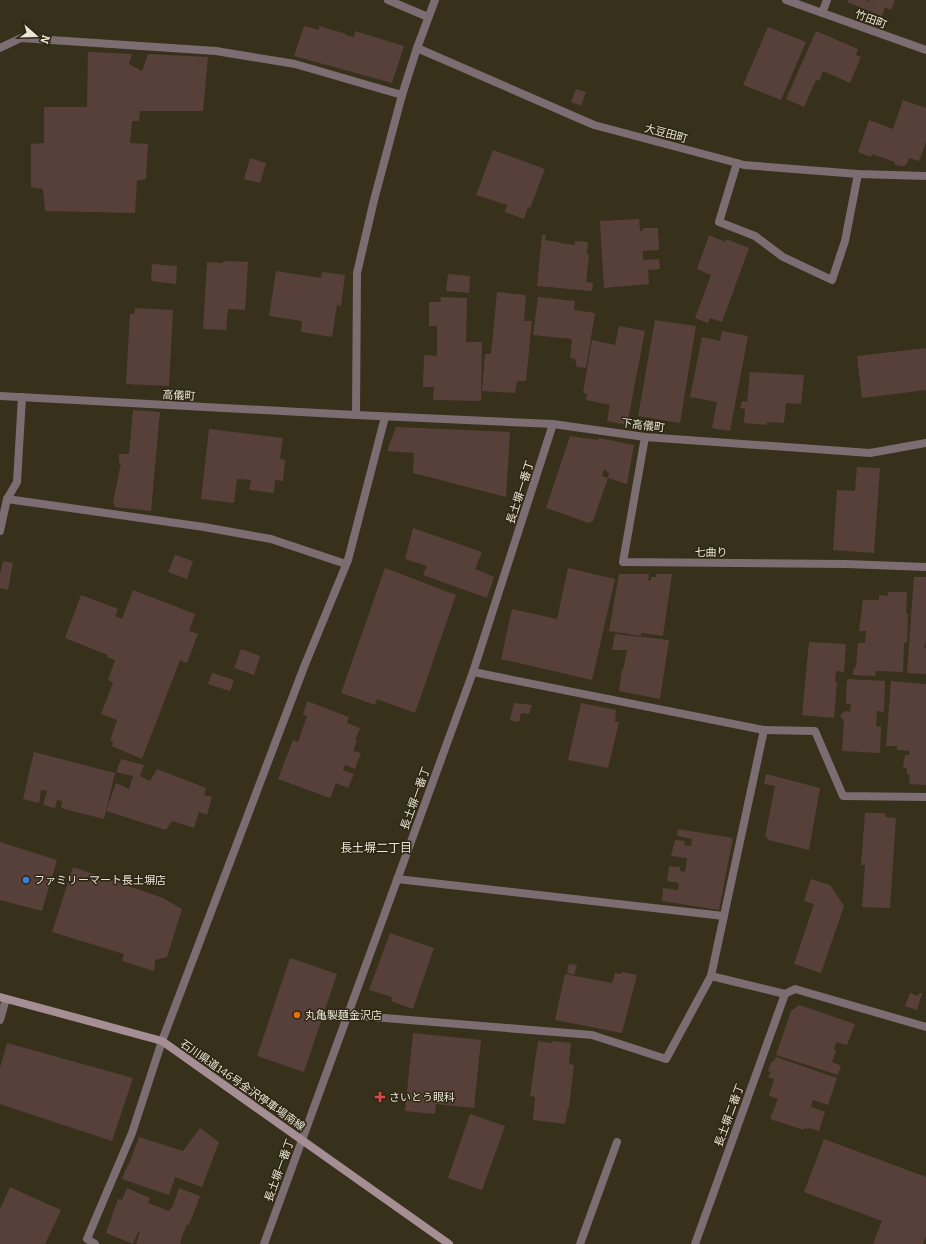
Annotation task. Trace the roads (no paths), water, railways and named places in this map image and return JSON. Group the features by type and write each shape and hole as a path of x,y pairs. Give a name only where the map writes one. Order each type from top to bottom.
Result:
{"main road":[{"name":"石川県道146号金沢停車場南線","path":"3,998 162,1041 449,1244"}],"street":[{"path":"388,0 428,17"},
{"path":"356,415 357,273 374,200 402,95 417,48 435,0"},
{"name":"竹田町","path":"786,0 926,50"},
{"path":"822,13 827,0"},
{"path":"0,48 21,38 216,51 295,64 402,95"},
{"name":"大豆田町","path":"417,48 594,126 744,165 858,174 926,176"},
{"path":"737,163 719,222 754,236 783,257 832,280 845,241 858,174"},
{"name":"高儀町","path":"0,396 356,415"},
{"path":"0,531 7,499 16,482 22,397"},
{"name":"下高儀町","path":"356,415 553,424 645,437 870,453 926,443"},
{"path":"95,1244 88,1239 132,1133 162,1041 304,666 346,564 385,417"},
{"name":"長土塀一番丁","path":"264,1244 473,672 553,424"},
{"name":"七曲り","path":"645,437 623,562 846,564 926,567"},
{"path":"7,499 204,527 271,539 346,564"},
{"path":"473,672 764,730 815,731 843,796 926,797"},
{"path":"348,1015 592,1035 666,1059 711,976 764,730"},
{"path":"397,879 724,916"},
{"path":"711,976 785,994 795,989 926,1027"},
{"name":"長土塀二番丁","path":"695,1244 785,994"},
{"path":"0,1020 3,998"},
{"path":"580,1244 618,1142"}],"place":[{"name":"ファミリーマート長土塀店","path":"26,880"},
{"name":"丸亀製麺金沢店","path":"297,1015"},
{"name":"さいとう眼科","path":"380,1097"}],"district":[{"name":"長土塀二丁目","path":"376,848"}]}
